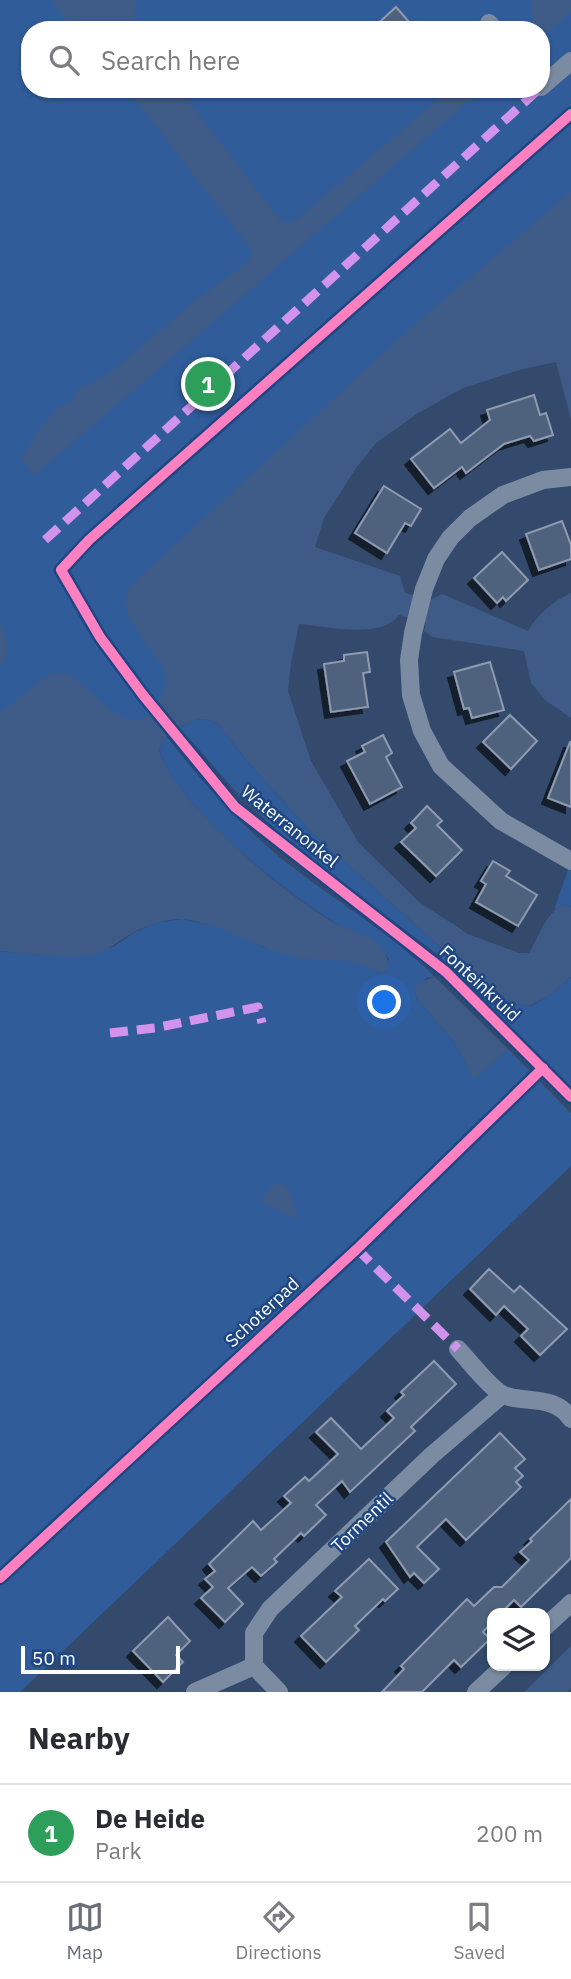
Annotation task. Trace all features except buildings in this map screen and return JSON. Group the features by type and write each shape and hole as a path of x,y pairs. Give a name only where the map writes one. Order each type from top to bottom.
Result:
{"street":[{"path":"550,79 571,61"},
{"path":"571,477 543,480 503,495 470,518 450,538 436,559 424,589 409,660 411,695 422,731 441,766 501,821 571,861"},
{"path":"458,1349 502,1395 548,1402 571,1419"},
{"name":"Tormentil","path":"254,1666 254,1633 270,1609 432,1455 502,1395"},
{"path":"550,1622 571,1603"},
{"path":"195,1692 254,1666 279,1692"},
{"path":"476,1692 499,1671"}],"shaded area":[{"path":"0,0 571,0 571,238 260,531 199,696 0,814"},
{"path":"51,0 136,0 135,21 67,21"},
{"path":"532,0 571,0 571,12 550,31 550,21 534,21"},
{"path":"134,98 186,98 280,220 289,223 296,220 439,98 473,98 34,476 21,458 40,428 59,406 70,402 75,391 111,372 192,303 248,262 250,248"},
{"path":"571,192 571,420 556,362 519,370 463,388 418,413 376,443 356,468 324,518 315,547 400,576 405,593 430,600 442,594 528,631 546,609 571,593 571,718 545,700 531,683 524,651 432,637 424,631 426,622 399,615 391,623 367,629 338,629 299,624 288,691 311,761 358,842 419,902 468,934 519,953 529,953 547,920 557,909 563,904 571,907 571,977 549,996 529,1006 512,1003 465,969 309,830 219,725 207,719 195,720 179,727 167,737 159,750 187,796 234,845 287,890 333,922 376,942 386,954 388,970 379,973 347,961 291,956 224,930 182,919 145,927 108,949 91,955 34,955 0,951 0,712 51,673 70,674 113,712 131,721 150,715 167,685 163,667 128,618 125,604 130,586 416,323"},
{"path":"0,624 7,645 6,656 0,666"},
{"path":"207,719 219,725 309,830 465,969 512,1003 530,1006 549,996 571,977 571,1088 437,954 289,842 239,795 179,727 195,720"},
{"path":"167,737 219,799 262,842 398,944 435,977 426,978 415,991 417,999 452,1040 473,1079 508,1049 571,1113 571,1166 20,1692 0,1692 0,951 40,955 113,947 133,933 155,923 182,919 224,928 263,947 351,960 379,973 389,959 376,944 332,921 286,889 209,821 170,773 159,750"},
{"path":"569,867 571,907 563,904 554,910"},
{"path":"435,977 508,1049 473,1080 452,1040 417,999 415,991 419,982"},
{"path":"283,1184 290,1191 298,1220 261,1201 272,1185"},
{"path":"571,1646 571,1688 567,1692 524,1692 545,1671 550,1671 550,1667"}],"marked path":[{"path":"45,540 529,98"},
{"path":"110,1033 155,1028 258,1007 262,1023"},
{"path":"357,1249 458,1349"}],"cycle path":[{"name":"Waterranonkel","path":"571,114 89,540 61,570 100,637 143,695 235,807 446,972 571,1097"},
{"name":"Schoterpad","path":"0,1578 357,1249 543,1068"}],"place":[{"name":"De Heide","path":"208,384"}]}
